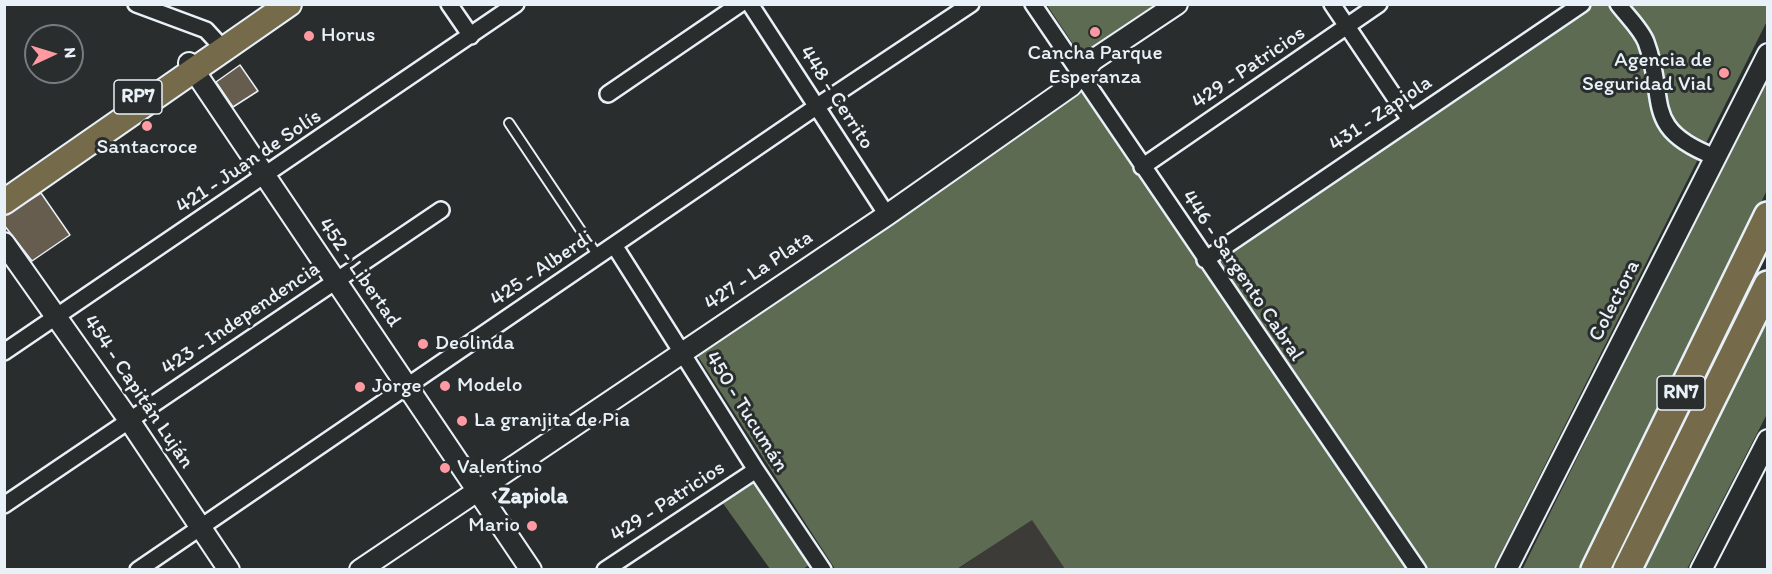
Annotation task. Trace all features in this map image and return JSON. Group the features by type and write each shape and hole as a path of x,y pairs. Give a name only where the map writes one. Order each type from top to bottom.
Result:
{"highway":[{"name":"RN7","path":"1595,570 1767,216"},
{"name":"RN7","path":"1627,570 1767,285"}],"main road":[{"name":"RP7","path":"4,202 192,68 212,37 270,4"},
{"name":"RP7","path":"4,187 289,4"}],"street":[{"path":"136,4 212,37"},
{"path":"449,4 471,36"},
{"name":"421 - Juan de Solís","path":"4,352 516,4"},
{"path":"608,94 740,4"},
{"name":"448 - Cerrito","path":"750,4 886,215"},
{"name":"425 - Alberdi","path":"138,570 816,106 971,4"},
{"name":"446 - Sargento Cabral","path":"1033,4 1418,570"},
{"name":"427 - La Plata","path":"360,570 886,215 1071,86 1093,60 1177,4"},
{"path":"1332,4 1410,120"},
{"name":"429 - Patricios","path":"1142,166 1379,4"},
{"name":"431 - Zapiola","path":"1206,260 1582,4"},
{"path":"1618,4 1645,38 1658,108 1665,120 1687,147 1715,158"},
{"name":"Colectora","path":"1506,570 1767,54"},
{"name":"452 - Libertad","path":"192,68 531,570"},
{"name":"423 - Independencia","path":"4,505 441,210"},
{"name":"454 - Capitán Luján","path":"4,243 58,316 229,570"},
{"name":"450 - Tucumán","path":"614,245 756,470 823,570"},
{"path":"1701,570 1767,440"},
{"name":"429 - Patricios","path":"604,570 756,470"}],"lane":[{"path":"509,123 598,256"}],"shaded area":[{"path":"1032,519 1065,569 957,570"}],"green space":[{"name":"Cancha Parque Esperanza","path":"1047,5 1165,5 1083,59"},
{"path":"1586,5 1767,5 1767,21 1493,569 1065,569 1032,520 957,569 835,569 697,355 1083,92 1201,268"},
{"path":"1767,62 1767,190 1584,569 1522,570 1674,261"},
{"path":"1767,320 1767,414 1687,569 1645,569"},
{"path":"755,480 811,564 803,569 770,569 722,502"}],"building":[{"path":"240,65 258,91 233,107 216,82"},
{"path":"41,193 70,235 32,261 4,225 4,216"}],"place":[{"name":"Cancha Parque Esperanza","path":"1095,32"},
{"name":"Horus","path":"309,36"},
{"name":"Agencia de Seguridad Vial","path":"1724,73"},
{"name":"Santacroce","path":"147,126"},
{"name":"Deolinda","path":"423,344"},
{"name":"Modelo","path":"445,386"},
{"name":"Jorge","path":"360,387"},
{"name":"La granjita de Pia","path":"462,421"},
{"name":"Valentino","path":"445,468"},
{"name":"Mario","path":"532,526"}],"district":[{"name":"Zapiola","path":"533,497"}]}
